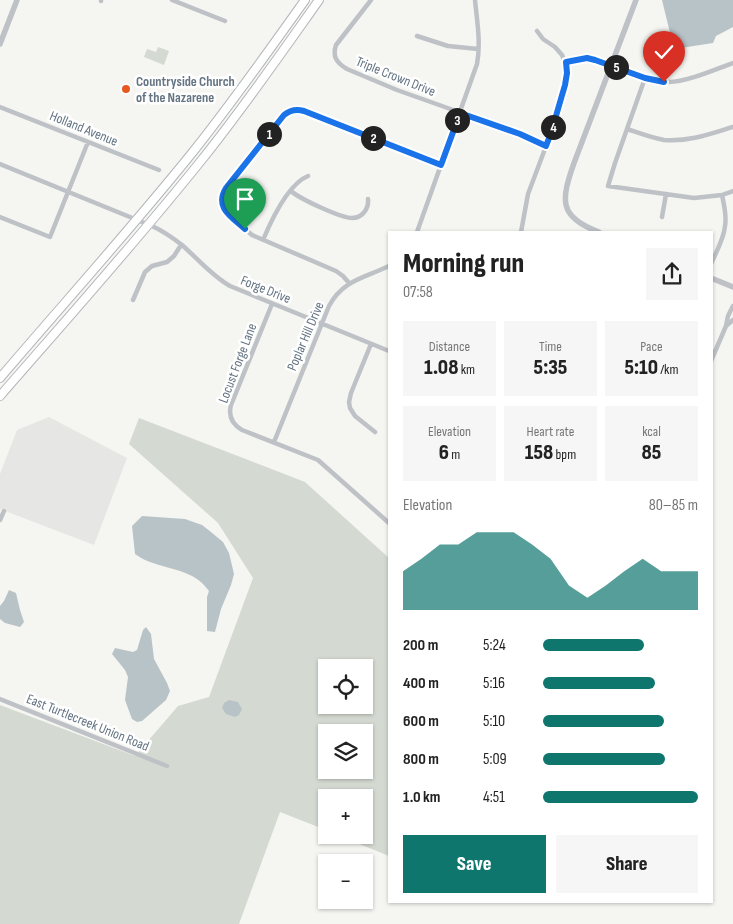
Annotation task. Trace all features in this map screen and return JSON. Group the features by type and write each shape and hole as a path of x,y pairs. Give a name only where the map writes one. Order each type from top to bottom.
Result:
{"highway":[{"path":"0,378 182,165 225,110 305,0"},
{"path":"0,396 148,224 223,133 319,0"},
{"path":"0,402 50,338"},
{"path":"0,372 20,355"}],"street":[{"path":"0,44 17,0"},
{"path":"172,0 226,21"},
{"name":"Triple Crown Drive","path":"370,0 336,45 334,54 338,62 347,69 375,81 514,132 546,146"},
{"path":"417,231 477,64 475,0"},
{"path":"596,231 578,224 573,218 566,206 566,188 580,145 636,0"},
{"path":"521,231 528,194 551,133 567,73 566,62 559,50 543,39 537,31"},
{"path":"417,36 448,46 478,49"},
{"path":"566,62 587,58 658,82 677,81 733,63"},
{"path":"645,78 608,186 694,198 722,195 733,191"},
{"name":"Holland Avenue","path":"0,107 159,170"},
{"path":"349,283 336,271 252,235 227,213 222,205 222,196 226,188 284,115 289,111 298,110 441,165"},
{"path":"627,129 664,140 680,140 695,139 733,127"},
{"path":"0,218 50,237 88,142"},
{"name":"Forge Drive","path":"0,164 148,224 164,232 181,245 225,283 388,351"},
{"path":"263,240 273,216 300,180 308,176"},
{"path":"291,191 296,196 312,204 352,218 364,213 368,200"},
{"path":"662,217 666,194"},
{"path":"713,259 726,225 722,195"},
{"path":"133,300 145,272 152,266 164,263 172,258 181,245"},
{"name":"Poplar Hill Drive","path":"274,442 329,306 335,296 349,283 388,266"},
{"path":"713,279 733,287"},
{"name":"Locust Forge Lane","path":"272,304 232,402 230,414 233,422 237,427 321,461 388,522"},
{"path":"713,356 733,306"},
{"path":"726,326 733,320"},
{"path":"371,344 349,402 355,416 375,432"},
{"path":"0,520 4,511"},
{"name":"East Turtlecreek Union Road","path":"0,699 167,766"}],"shaded area":[{"path":"662,0 733,0 733,27 716,36 713,43 674,49"},
{"path":"158,47 169,51 164,65 144,57 147,49 156,52"},
{"path":"49,417 127,458 94,545 0,509 0,474 17,430"},
{"path":"139,418 305,482 388,557 388,856 359,844 373,844 373,789 318,789 318,827 280,812 239,924 0,924 0,705 135,756 178,706 209,697 253,578 218,523 129,444"},
{"path":"142,516 185,519 202,525 223,542 229,553 234,574 215,632 207,631 207,597 209,591 203,584 188,574 145,560 135,554 132,526"},
{"path":"9,590 16,593 24,622 20,627 5,623 0,619 0,606"},
{"path":"146,627 151,634 154,659 170,691 166,700 142,721 137,722 132,719 125,700 128,677 125,670 112,654 115,648 133,652 137,650 143,630"},
{"path":"229,700 238,702 242,709 239,715 235,717 226,714 222,708 224,703"}],"place":[{"name":"Countryside Church of the Nazarene","path":"126,89"}],"route":[{"path":"245,229 227,213 222,202 223,194 289,111 304,111 441,165 460,113 520,134 546,146 567,79 566,62 587,58 645,78 664,82"}]}
